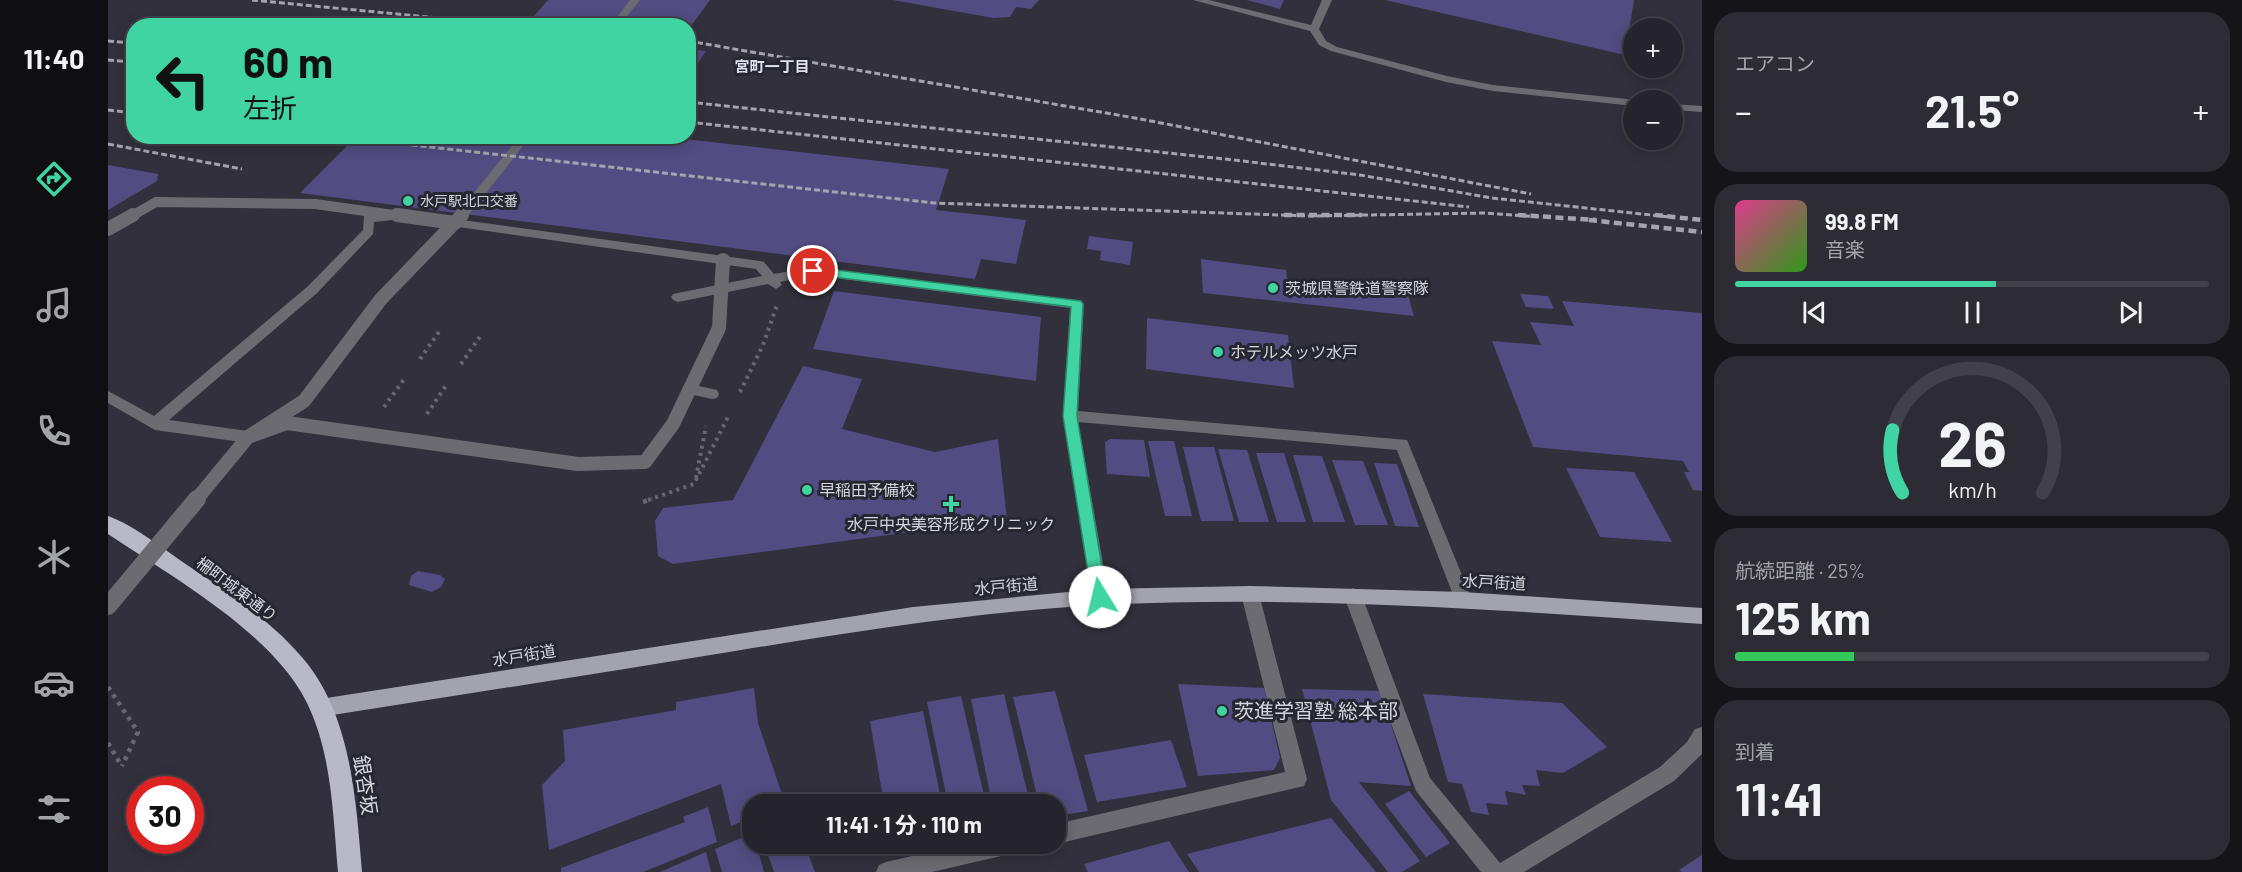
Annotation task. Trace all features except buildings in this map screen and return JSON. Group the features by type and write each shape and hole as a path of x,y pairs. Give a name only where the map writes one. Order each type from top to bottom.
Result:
{"highway":[{"name":"柵町城東通り","path":"108,524 254,626 283,653 303,677 320,708"},
{"name":"銀杏坂","path":"320,708 335,754 343,792 350,872"}],"main road":[{"name":"水戸街道","path":"320,708 903,617 1100,597 1250,594 1353,596 1463,600 1702,616"}],"street":[{"path":"620,18 635,0"},
{"path":"1198,0 1314,29 1322,43 1334,49 1446,79 1503,90 1623,102"},
{"path":"1314,29 1327,0"},
{"path":"1683,108 1702,109"},
{"path":"108,606 248,437 304,401 381,299 459,219 520,144"},
{"path":"108,229 156,202 315,204 399,216 459,219 760,265 778,287"},
{"path":"155,424 312,290 369,231 368,219 399,216"},
{"path":"108,396 155,424 248,437 287,423 578,464 645,462 673,424 719,328 723,260"},
{"path":"678,297 813,271 1077,304 1070,416 1100,597"},
{"path":"690,389 712,394"},
{"path":"1070,416 1402,444 1463,600"},
{"path":"1066,832 1297,779 1250,594"},
{"path":"1353,596 1423,784 1494,872"},
{"path":"1505,872 1667,774 1694,748 1702,736"},
{"path":"886,872 965,854"}],"path":[{"path":"737,399 763,345 788,275"},
{"path":"763,345 778,287"},
{"path":"420,358 441,330"},
{"path":"461,364 480,335"},
{"path":"383,410 405,378"},
{"path":"426,417 447,384"},
{"path":"694,484 712,394"},
{"path":"643,502 694,484 731,410"},
{"path":"108,687 138,732 122,766 108,743"}],"railway":[{"path":"252,0 438,18"},
{"path":"108,41 126,42"},
{"path":"696,42 1135,118 1531,194"},
{"path":"108,60 126,61"},
{"path":"696,103 1234,160 1360,175 1492,198 1670,217"},
{"path":"108,110 126,112"},
{"path":"696,123 1469,207"},
{"path":"108,144 242,169"},
{"path":"403,144 934,203 1310,216 1484,213 1542,217"},
{"path":"1284,215 1362,215"},
{"path":"1518,215 1596,220"},
{"path":"1655,215 1702,220"},
{"path":"1589,220 1702,232"}],"place":[{"name":"水戸駅北口交番","path":"408,201"},
{"name":"茨城県警鉄道警察隊","path":"1273,288"},
{"name":"ホテルメッツ水戸","path":"1218,352"},
{"name":"早稲田予備校","path":"807,490"},
{"name":"水戸中央美容形成クリニック","path":"951,504"},
{"name":"茨進学習塾 総本部","path":"1222,711"}],"district":[{"name":"宮町一丁目","path":"772,67"}],"route":[{"path":"813,271 1077,304 1070,416 1100,597"}]}
